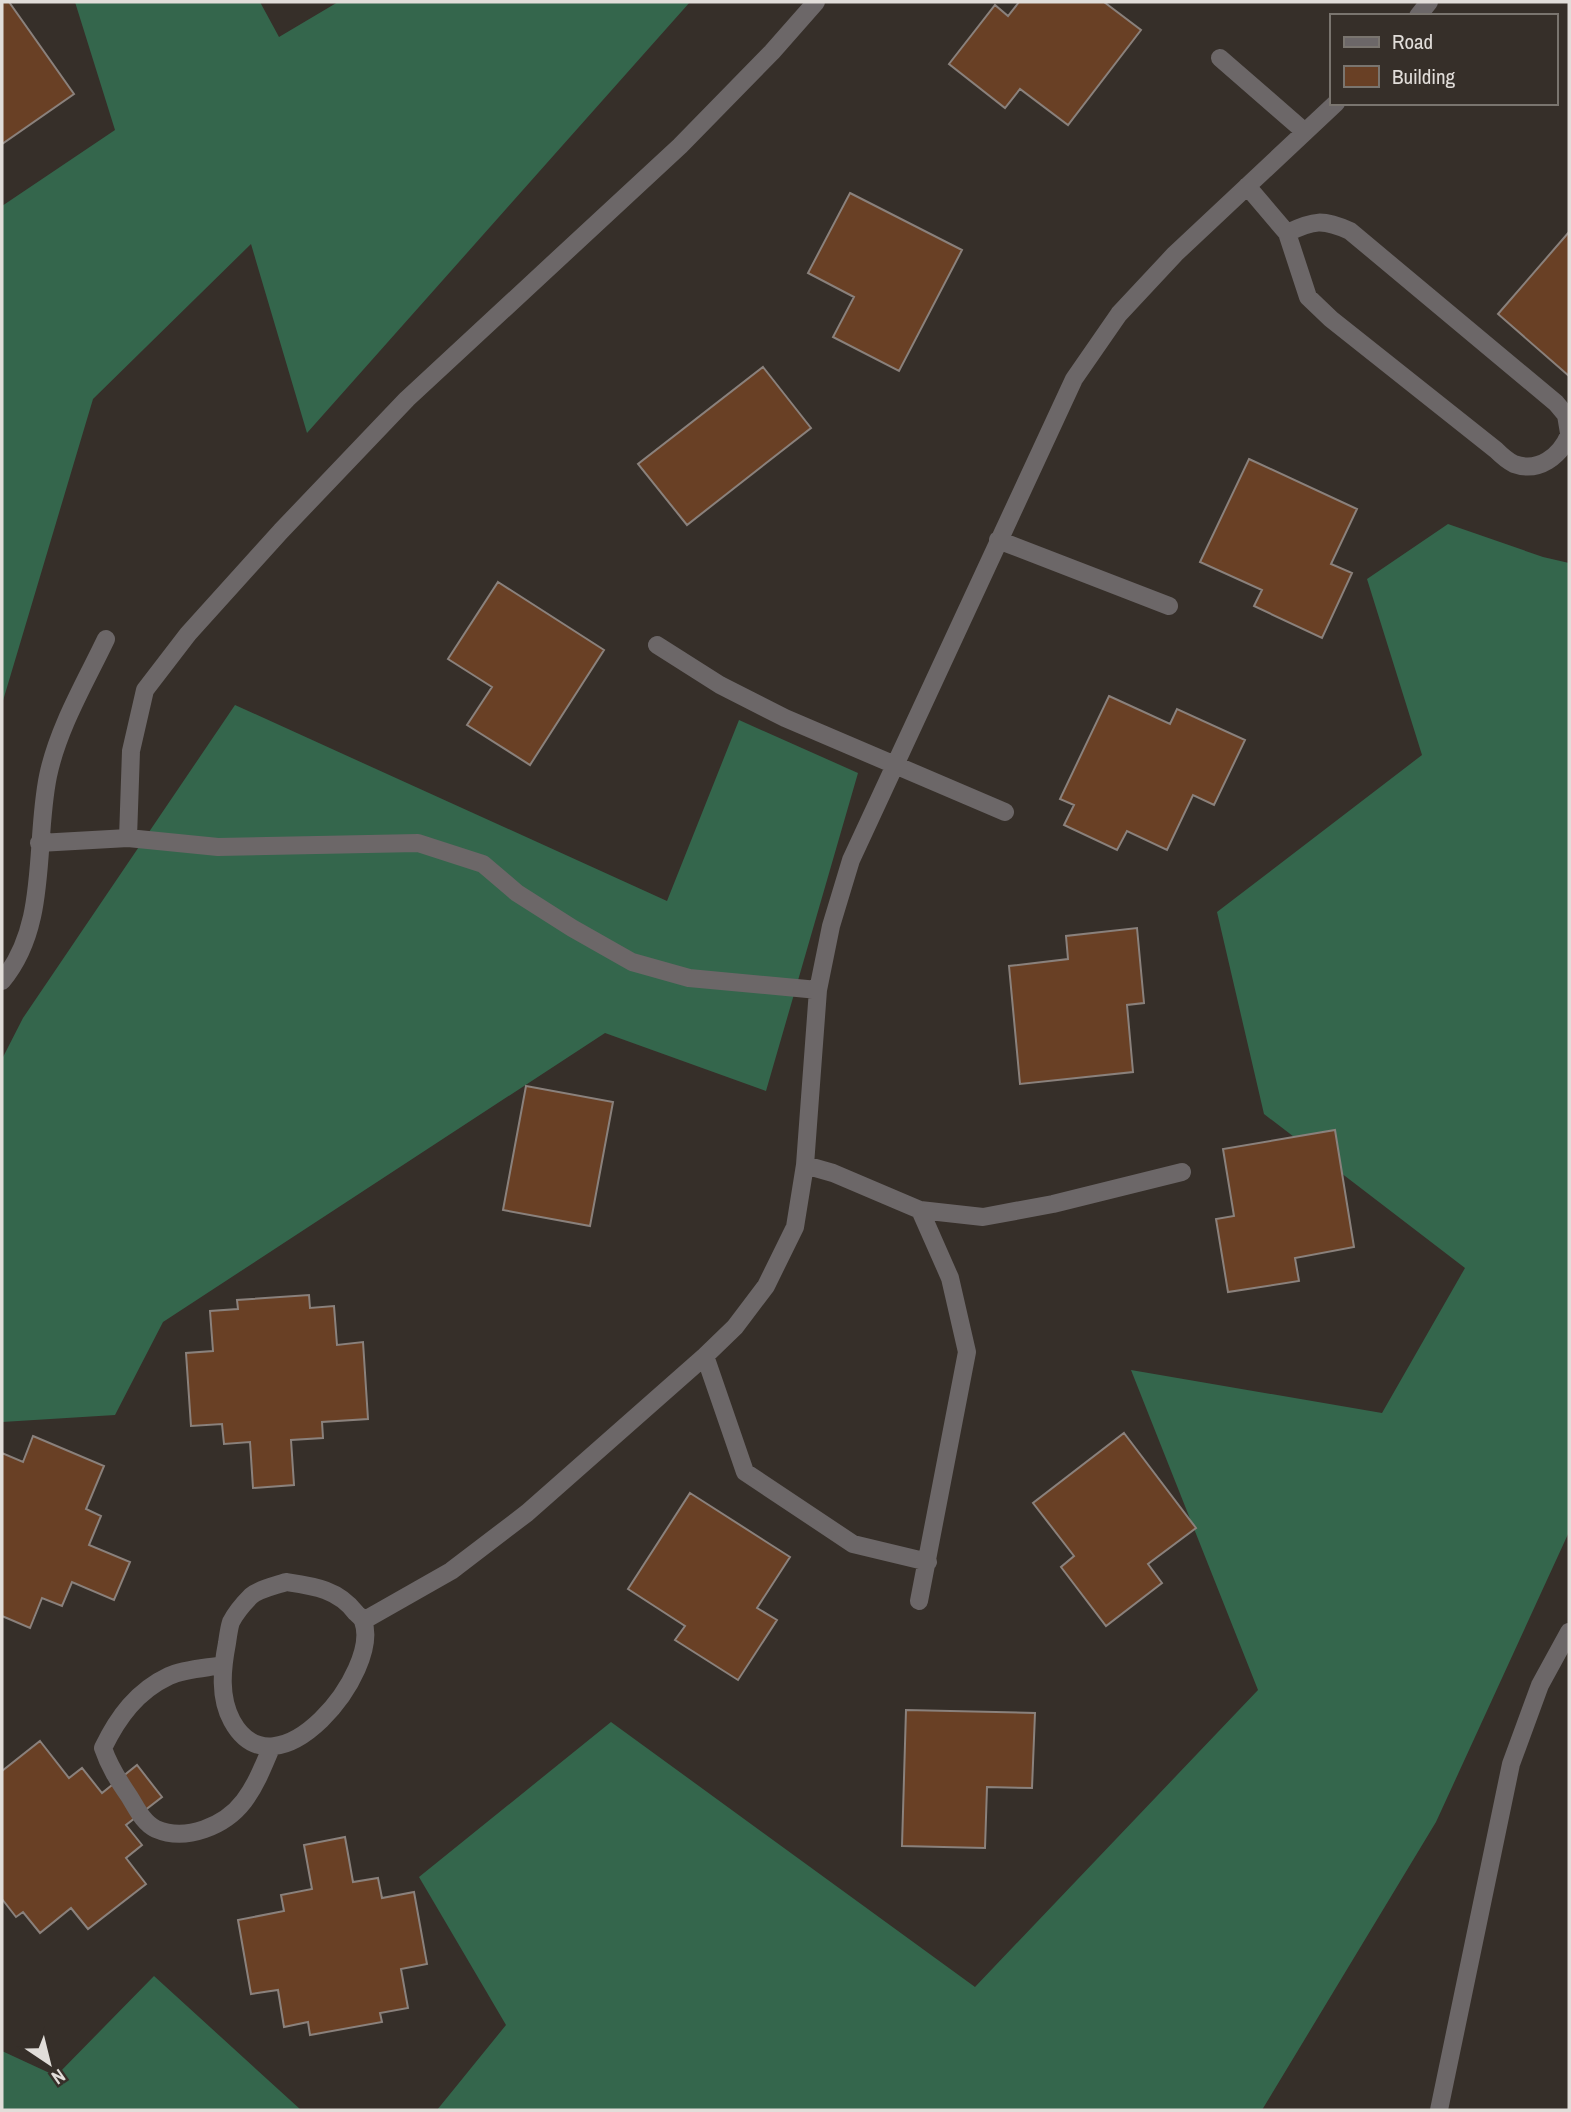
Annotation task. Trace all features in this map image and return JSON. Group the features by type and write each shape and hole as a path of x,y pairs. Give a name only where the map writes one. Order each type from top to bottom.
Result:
{"street":[{"path":"128,838 131,751 145,690 188,634 281,531 407,400 680,146 772,52 816,2"},
{"path":"1220,58 1305,132"},
{"path":"363,1621 450,1571 527,1513 705,1356 735,1327 766,1286 794,1227 805,1165 818,990 831,926 851,860 1074,379 1119,314 1175,254 1334,105"},
{"path":"1247,187 1287,233 1308,297 1331,319 1513,464 1530,467 1549,461 1563,449 1569,434 1566,415 1556,403 1350,231 1330,223 1310,223 1287,233"},
{"path":"998,540 1169,606"},
{"path":"2,981 11,971 34,918 39,843 48,776 64,727 106,639"},
{"path":"657,645 720,685 785,718 1005,812"},
{"path":"39,843 128,838 218,848 418,843 483,864 517,893 632,962 689,978 818,990"},
{"path":"805,1165 833,1173 920,1210 983,1217 1053,1204 1182,1172"},
{"path":"919,1601 967,1352 950,1278 920,1210"},
{"path":"705,1356 745,1472 853,1545 928,1562"},
{"path":"286,1582 323,1588 347,1601 363,1621 364,1647 353,1677 324,1718 300,1739 271,1748 249,1740 232,1723 223,1699 223,1665 231,1622 252,1595 286,1582"},
{"path":"1439,2110 1511,1764 1540,1685 1569,1632"},
{"path":"223,1665 170,1675 140,1695 116,1722 103,1748 109,1765 145,1821 157,1829 187,1834 215,1826 242,1804 259,1776 271,1748"}],"green space":[{"path":"75,2 260,2 279,37 338,2 690,2 307,433 251,244 93,399 2,704 2,206 115,130"},
{"path":"1448,524 1543,557 1569,563 1569,1532 1436,1822 1262,2110 437,2110 506,2025 419,1877 611,1722 975,1987 1258,1690 1131,1370 1382,1413 1465,1268 1264,1114 1217,912 1422,755 1367,579"},
{"path":"235,705 667,901 739,720 858,773 766,1091 605,1033 163,1322 115,1415 2,1422 2,1059 23,1018"},
{"path":"154,1976 301,2110 2,2110 2,2051 56,2076"}],"building":[{"path":"2,2 9,2 74,94 2,144"},
{"path":"1019,2 1104,2 1141,30 1068,125 1020,89 1005,108 949,64 995,5 1008,16"},
{"path":"850,193 962,250 899,371 833,337 854,297 808,273"},
{"path":"1569,232 1569,376 1498,314"},
{"path":"763,367 811,428 687,525 638,464"},
{"path":"1249,459 1357,509 1331,564 1352,573 1322,638 1254,606 1262,590 1200,562"},
{"path":"498,582 604,650 530,765 467,725 492,687 448,659"},
{"path":"1109,696 1170,724 1177,709 1245,740 1214,805 1193,795 1167,850 1127,831 1117,850 1064,825 1074,805 1060,799"},
{"path":"1137,928 1144,1003 1127,1005 1133,1072 1020,1084 1009,966 1068,959 1066,936"},
{"path":"526,1086 613,1102 590,1226 503,1210"},
{"path":"1335,1130 1354,1247 1295,1258 1299,1281 1228,1292 1216,1219 1234,1216 1223,1149"},
{"path":"309,1295 310,1308 334,1306 337,1345 363,1342 368,1419 322,1422 323,1438 291,1440 294,1485 253,1488 250,1442 224,1444 222,1424 191,1426 186,1353 213,1351 210,1311 238,1309 237,1300"},
{"path":"1124,1433 1196,1528 1148,1564 1162,1583 1106,1626 1061,1567 1074,1556 1033,1503"},
{"path":"33,1436 104,1466 86,1509 101,1516 89,1545 130,1562 114,1600 72,1582 62,1606 42,1598 30,1628 2,1616 2,1453 23,1462"},
{"path":"690,1493 790,1557 757,1608 777,1620 738,1680 675,1640 685,1626 628,1589"},
{"path":"906,1710 1035,1713 1032,1788 987,1787 985,1848 902,1846"},
{"path":"40,1741 69,1778 82,1768 102,1793 137,1765 162,1797 126,1825 142,1845 126,1858 146,1884 88,1929 71,1908 40,1933 23,1912 16,1917 2,1899 2,1771"},
{"path":"345,1837 353,1882 378,1878 382,1898 414,1892 427,1964 401,1969 408,2008 380,2013 382,2022 310,2035 308,2022 284,2027 278,1990 251,1994 238,1920 284,1911 281,1895 312,1889 304,1845"}]}
